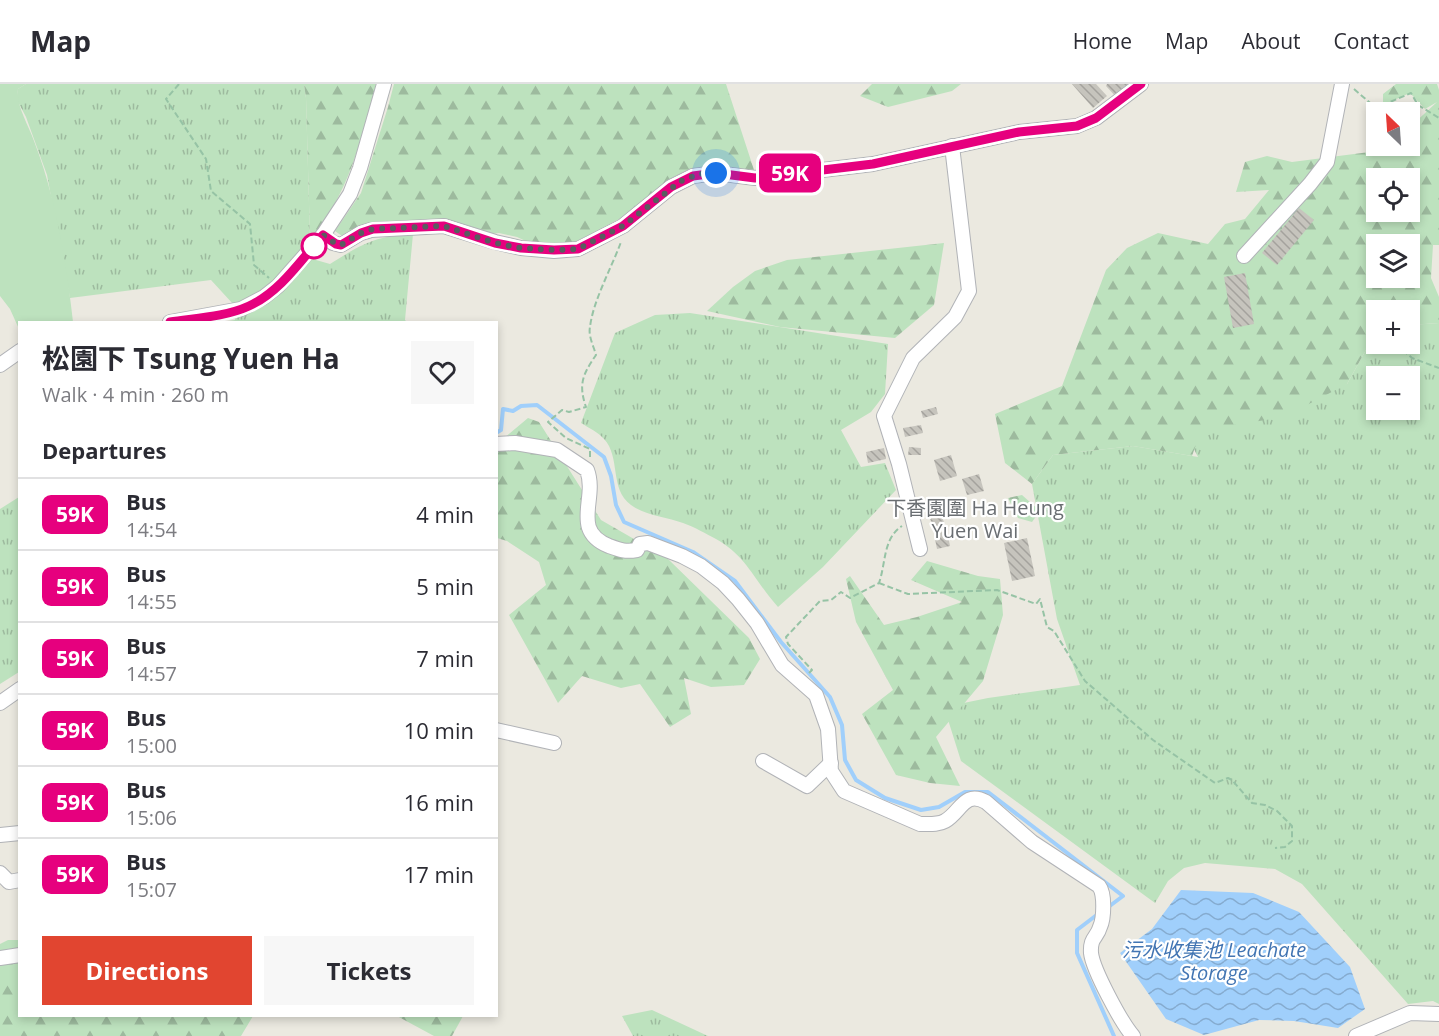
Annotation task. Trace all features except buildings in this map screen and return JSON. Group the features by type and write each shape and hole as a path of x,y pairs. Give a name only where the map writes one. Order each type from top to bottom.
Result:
{"street":[{"path":"175,321 241,309 264,297 278,286 323,235 341,211 353,187 384,84"},
{"path":"323,235 341,245 373,229 444,226 495,243 521,248 571,250 588,245 628,222 671,187 699,174 763,177 873,164 1019,132 1084,124 1096,118 1141,84"},
{"path":"1244,256 1310,184 1327,162 1342,84"},
{"path":"920,549 884,416 913,358 955,317 969,291 952,146"},
{"path":"0,365 18,352"},
{"path":"498,444 515,443 557,450 587,470 591,487 586,523 602,543 624,552 637,550 640,544 648,543 702,566 723,583 757,623 782,665 816,695 828,729 834,779 844,791 921,824 943,822 965,801 979,798 986,801 1032,842 1099,886 1103,892 1100,929 1094,935 1091,943 1091,956 1124,1025 1133,1036"},
{"path":"0,703 18,690"},
{"path":"498,730 554,743"},
{"path":"763,761 807,786 831,763"},
{"path":"0,835 18,833"},
{"path":"0,873 9,882 18,880"},
{"path":"0,958 18,956"},
{"path":"1356,1036 1410,1013 1439,1014"}],"path":[{"path":"179,84 166,99 206,159 211,191 249,224 254,265 278,286"},
{"path":"1350,84 1376,108 1411,93 1418,105 1439,118"},
{"path":"590,449 566,438 548,422 562,410 569,412 586,407 582,377 596,355 589,330 595,303 612,268 628,222"},
{"path":"1407,354 1439,369"},
{"path":"812,670 788,644 786,637 820,601 831,600 841,592 850,598 879,583 884,570 885,550 894,531 913,519"},
{"path":"879,583 908,594 997,590 1036,604 1040,599 1047,627 1054,631 1086,681 1153,740 1215,783 1228,778 1252,803 1265,805 1283,815 1292,826 1292,841 1285,847 1275,848"}],"green space":[{"path":"0,84 26,84 18,89 19,102 42,163 54,207 73,321 18,321 18,327 10,309 0,296"},
{"path":"26,84 304,84 310,238 316,260 330,264 369,242 413,234 406,321 228,321 235,320 233,304 211,280 70,298 47,175 26,117 17,100 18,89"},
{"path":"304,84 376,84 359,145 344,185 334,205 310,239 306,98"},
{"path":"394,84 726,84 755,173 726,167 686,171 658,188 623,217 574,243 530,243 499,233 483,235 454,223 356,231 342,236 335,231 361,193"},
{"path":"872,84 961,84 952,91 888,107 860,96"},
{"path":"1396,84 1437,84 1439,90 1439,245 1433,245 1431,278 1439,297 1439,323 1420,324 1420,300 1366,300 1366,350 1347,384 1284,417 1201,430 1192,456 1133,446 1053,455 1032,484 1005,463 995,414 1062,386 1106,270 1127,248 1158,233 1208,244 1225,224 1245,219 1269,190 1236,192 1245,162 1267,156 1292,162 1366,152 1366,156 1420,156 1420,118 1437,102 1425,109 1410,93 1390,102 1383,102 1383,94"},
{"path":"944,243 934,305 895,338 780,327 707,311 755,271 787,260"},
{"path":"690,313 888,344 885,394 871,412 841,430 861,467 885,463 896,490 823,567 778,607 743,561 727,546 692,526 643,512 631,505 624,498 617,482 609,446 599,434 581,423 615,333 655,315"},
{"path":"1439,323 1439,1004 1433,1001 1408,1004 1302,884 1275,869 1205,863 1184,868 1168,881 1155,903 961,761 944,707 988,698 1080,685 1057,619 1032,484 1053,455 1133,446 1198,457 1169,401 1347,384 1366,350 1366,354 1420,354 1420,324"},
{"path":"528,418 539,422 601,520 667,558 749,638 760,659 744,685 711,687 684,678 691,714 670,727 640,684 621,688 582,676 558,703 509,615 546,585 539,562 507,541 498,538 498,443"},
{"path":"1022,495 1040,511 1032,522 1018,518 1008,498"},
{"path":"18,498 18,673 0,684 0,509"},
{"path":"927,561 978,576 1000,579 1003,615 983,681 936,737 960,786 930,783 896,775 862,714 893,690 856,622 846,579 850,576 884,625 962,602 911,580"},
{"path":"8,940 18,940 18,1017 252,1017 241,1036 0,1036 0,944"},
{"path":"652,1010 708,1036 633,1036 622,1016"},
{"path":"399,1017 462,1017 452,1036 434,1036"}],"water":[{"name":"污水收集池 Leachate Storage","path":"1181,890 1253,893 1299,912 1350,967 1365,1009 1338,1028 1294,1021 1259,1020 1204,1035 1166,1019 1120,953 1152,929"}],"waterway":[{"path":"498,432 501,430 503,409 513,411 521,406 537,405 604,457 611,476 616,505 624,522 693,552 735,581 781,642 830,697 842,725 845,760 856,780 885,798 921,810 939,807 965,792 988,792 1123,896 1107,908"},
{"path":"1098,914 1077,930 1077,953 1114,1036"}],"bus line":[{"name":"59K","path":"176,321 230,312 256,302 278,286 323,235 341,245 373,229 444,226 495,243 521,248 578,249 623,226 671,187 693,176 716,173 755,178 873,164 1019,132 1077,126 1096,118 1141,84"}],"district":[{"name":"下香園圍 Ha Heung Yuen Wai","path":"975,518"}],"route":[{"path":"314,246 308,252 323,235 341,245 373,229 444,226 495,243 521,248 578,249 623,226 681,181 699,174 716,173"}]}
